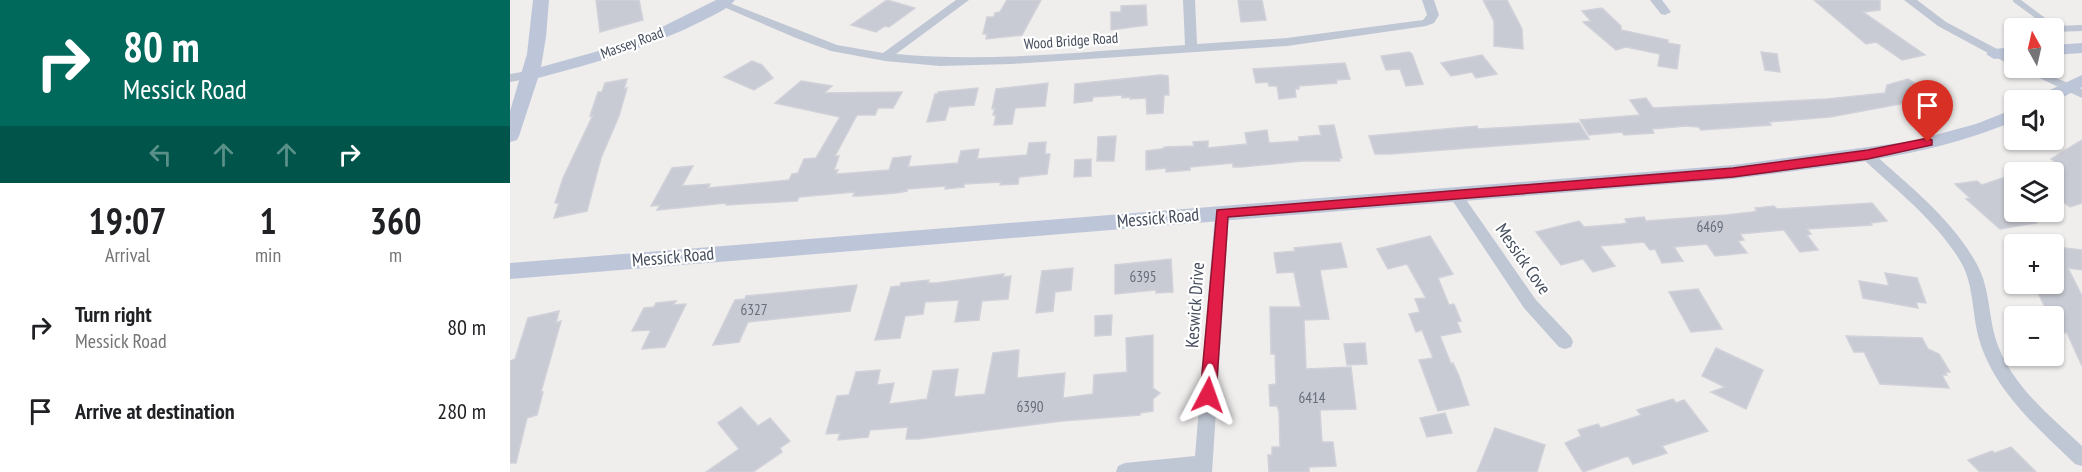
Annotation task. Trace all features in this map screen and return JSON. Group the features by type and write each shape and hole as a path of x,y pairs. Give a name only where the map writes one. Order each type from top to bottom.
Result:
{"street":[{"path":"510,136 533,74 541,30 541,0"},
{"path":"885,57 963,0"},
{"path":"1189,0 1191,48"},
{"name":"Wood Bridge Road","path":"725,1 816,42 885,57 962,62 1312,40 1430,21 1433,15 1428,0"},
{"path":"1656,0 1665,12"},
{"path":"1910,0 1941,24 2004,58"},
{"name":"Massey Road","path":"533,74 644,40 677,27 725,1"},
{"path":"2064,49 2082,48"},
{"path":"1994,54 2004,53"},
{"path":"510,78 533,74"},
{"path":"2050,78 2077,88"},
{"name":"Messick Road","path":"510,271 1733,172 1868,154 1958,135 2004,119"},
{"path":"1868,154 1941,225 1961,249 1978,285 1985,329 2002,370 2036,412 2082,458"},
{"name":"Messick Cove","path":"1455,194 1530,304 1565,342"},
{"name":"Keswick Drive","path":"1203,468 1222,213"},
{"path":"1125,472 1203,468"}],"lane":[{"path":"2016,0 2055,29 2082,28"}],"building":[{"path":"596,0 639,0 643,20 600,32"},
{"path":"887,0 915,8 889,27 885,26 876,32 851,25"},
{"path":"1007,0 1041,0 1022,35 986,39 987,34 983,34 987,17 994,17 995,13 1000,12"},
{"path":"1238,0 1262,0 1266,20 1241,22"},
{"path":"1483,0 1507,0 1522,29 1523,49 1494,46 1494,21"},
{"path":"1814,0 1880,0 1880,10 1863,12 1925,55 1902,60 1876,42 1866,44"},
{"path":"1146,5 1147,25 1111,30 1111,12 1121,12 1121,6"},
{"path":"1602,8 1621,26 1621,30 1668,40 1668,43 1680,45 1677,69 1658,66 1660,54 1626,47 1616,50 1583,22 1591,21 1582,11"},
{"path":"1409,52 1412,54 1423,84 1406,86 1400,69 1386,70 1381,56"},
{"path":"1761,52 1777,54 1780,72 1765,70"},
{"path":"1482,55 1497,74 1476,78 1472,72 1451,76 1441,63"},
{"path":"752,61 762,65 773,78 754,90 724,77"},
{"path":"1345,63 1350,79 1336,80 1337,83 1299,86 1299,89 1295,89 1296,97 1279,99 1277,86 1269,86 1268,82 1256,83 1253,69"},
{"path":"1168,76 1169,95 1164,95 1163,113 1147,114 1146,98 1122,98 1122,95 1093,97 1092,101 1074,103 1075,84"},
{"path":"627,79 624,89 627,88 619,116 601,158 587,211 554,218 559,203 555,203 563,178 593,115 590,116 598,92 602,92 605,83"},
{"path":"1908,79 1931,94 1900,104 1830,117 1769,122 1771,125 1701,130 1699,127 1686,126 1652,129 1654,133 1624,135 1622,132 1589,135 1580,120 1640,115 1630,100 1646,98 1653,108 1827,99 1885,93 1887,85"},
{"path":"801,81 832,86 824,93 902,92 893,108 878,108 875,115 857,115 835,156 839,156 834,170 838,170 836,174 889,170 893,158 911,156 908,167 958,163 961,151 979,149 977,159 1027,155 1029,143 1046,142 1045,154 1050,154 1047,174 1019,177 1018,184 1000,185 1001,182 964,184 964,187 945,189 946,186 853,196 855,192 799,197 797,201 726,205 726,203 657,210 660,205 651,206 672,168 693,166 682,186 710,184 708,188 789,180 792,174 798,173 804,159 816,158 840,117 775,103"},
{"path":"1048,83 1045,106 1015,108 1012,124 994,125 996,115 993,115 995,108 992,109 996,89"},
{"path":"978,88 974,105 949,107 945,120 927,122 935,94 938,92"},
{"path":"1579,123 1589,139 1390,154 1375,154 1369,136 1477,126 1478,129"},
{"path":"1334,125 1342,158 1339,158 1340,161 1303,161 1241,167 1233,167 1233,163 1166,172 1166,168 1146,170 1146,151 1165,147 1194,146 1193,142 1208,141 1208,148 1247,144 1245,133 1267,130 1269,143 1299,141 1299,137 1321,135 1319,126"},
{"path":"1116,136 1114,161 1097,161 1098,137"},
{"path":"2082,140 2082,203 2070,207 2064,202 2064,162 2054,162 2051,159"},
{"path":"1091,159 1091,176 1074,177 1075,160"},
{"path":"2004,177 2004,222 2036,223 2000,229 1966,199 1970,198 1955,184 1977,181 1982,185"},
{"path":"1872,203 1887,221 1871,223 1872,225 1807,229 1811,234 1807,235 1818,250 1800,252 1784,230 1740,234 1744,240 1738,241 1747,253 1715,256 1707,244 1674,247 1683,261 1662,263 1655,249 1650,250 1644,242 1600,246 1615,266 1593,272 1583,259 1561,265 1536,232 1579,221 1584,227 1627,223 1625,219 1644,217 1646,221 1726,215 1752,212 1757,211 1755,208 1774,206 1777,209"},
{"path":"1430,236 1453,274 1438,278 1449,305 1454,304 1461,321 1457,322 1461,332 1440,336 1451,364 1453,363 1459,376 1469,405 1438,411 1419,360 1433,358 1422,330 1416,332 1409,314 1420,312 1415,299 1426,298 1407,264 1388,269 1377,249"},
{"path":"1341,243 1347,267 1320,270 1329,319 1304,320 1306,369 1351,367 1356,409 1320,410 1322,442 1333,442 1336,466 1309,467 1309,472 1269,472 1268,455 1272,455 1272,447 1280,447 1279,411 1277,406 1270,406 1269,385 1276,384 1275,354 1271,354 1270,307 1301,307 1294,272 1277,273 1274,253 1295,251 1294,248"},
{"path":"2064,248 2082,250 2082,270 2068,268 2082,296 2082,366 2067,333 2064,332 2064,306 2044,306 2039,294 2064,294"},
{"path":"1171,259 1173,292 1156,293 1156,290 1115,294 1115,265"},
{"path":"1073,268 1071,290 1055,292 1053,311 1036,313 1042,271"},
{"path":"1885,273 1917,278 1926,303 1916,302 1918,308 1863,298 1859,281 1889,286"},
{"path":"1004,274 1003,277 1011,276 1008,299 982,301 979,320 955,322 959,300 925,302 923,314 905,316 900,338 875,340 891,287 900,286 901,283 929,280 928,283 936,283"},
{"path":"857,285 850,311 748,322 739,342 713,345 735,300 745,299 746,296"},
{"path":"1698,289 1722,329 1691,332 1669,292"},
{"path":"676,301 673,305 686,304 665,347 642,349 651,330 632,331 644,308 654,307 656,303"},
{"path":"559,311 556,323 561,321 541,392 543,392 537,415 527,418 516,463 510,463 510,361 515,359 528,318"},
{"path":"1112,315 1111,335 1095,336 1095,316"},
{"path":"1153,335 1153,388 1160,393 1153,399 1153,411 1140,413 1140,415 1062,421 918,439 906,439 908,427 870,430 868,437 838,440 840,433 826,434 837,396 849,395 856,372 880,370 877,385 894,383 889,404 927,399 933,371 958,369 954,397 985,394 993,353 1019,350 1017,378 1065,373 1063,398 1093,394 1094,375 1127,372 1126,338"},
{"path":"1846,336 1922,338 1928,349 1939,354 1950,372 1942,375 1949,388 1880,384 1864,352 1854,352"},
{"path":"1365,343 1367,364 1347,365 1344,344"},
{"path":"1716,348 1763,370 1746,409 1711,392 1725,387 1702,376"},
{"path":"1673,399 1676,403 1684,400 1708,431 1662,446 1667,453 1633,464 1628,456 1583,472 1565,443 1581,436 1578,430 1598,424 1601,428 1641,415 1637,410"},
{"path":"741,407 758,426 770,418 790,441 780,448 782,452 753,472 706,472 739,449 718,423"},
{"path":"1445,413 1452,433 1427,437 1420,418"},
{"path":"1495,428 1545,445 1537,472 1477,472"},
{"path":"2011,447 2036,472 1980,472 1968,460 1992,451 1995,453"}],"route":[{"path":"1208,395 1222,213 1733,172 1868,154 1928,142"}]}
